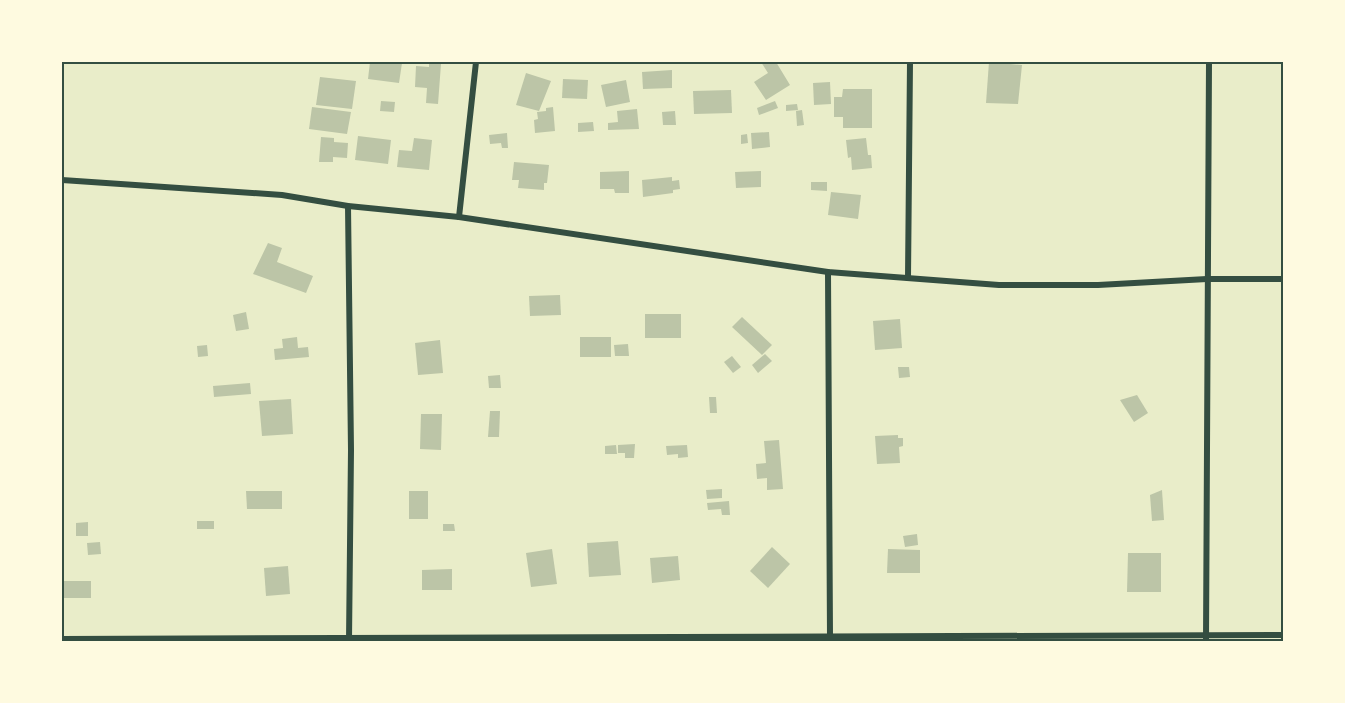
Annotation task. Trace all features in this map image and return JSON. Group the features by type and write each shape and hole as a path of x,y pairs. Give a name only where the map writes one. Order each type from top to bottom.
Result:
{"street":[{"path":"459,218 476,62"},
{"path":"908,278 910,62"},
{"path":"1206,639 1209,62"},
{"path":"62,180 282,195 348,206 459,218 828,272 999,285 1098,285 1207,279 1284,279"},
{"path":"348,206 351,450 349,639"},
{"path":"828,272 830,637"},
{"path":"62,639 830,637 1206,639 1284,635"}],"building":[{"path":"370,62 402,63 399,83 368,79"},
{"path":"761,62 776,62 790,85 766,100 754,82 768,73"},
{"path":"989,62 1022,65 1018,104 986,103"},
{"path":"429,63 441,64 438,104 426,103 427,88 415,87 416,66 429,67"},
{"path":"672,70 672,88 643,89 642,72"},
{"path":"526,73 551,81 539,111 516,105"},
{"path":"320,77 356,81 352,109 316,105"},
{"path":"563,79 588,80 587,99 562,98"},
{"path":"626,80 630,102 606,107 601,85"},
{"path":"830,82 831,104 814,105 813,83"},
{"path":"843,89 872,89 872,128 843,128 843,117 834,117 834,97 842,97"},
{"path":"731,90 732,113 694,114 693,91"},
{"path":"381,101 395,102 394,112 380,111"},
{"path":"775,101 778,108 759,115 757,108"},
{"path":"797,104 798,110 786,111 786,105"},
{"path":"312,107 351,112 347,134 309,129"},
{"path":"553,107 555,131 535,133 534,120 538,119 537,112"},
{"path":"637,109 639,129 608,130 608,123 618,122 617,111"},
{"path":"802,110 804,125 797,126 796,111"},
{"path":"675,111 676,125 663,125 662,112"},
{"path":"593,122 594,131 578,132 578,123"},
{"path":"769,132 770,147 752,149 751,133"},
{"path":"507,133 508,148 502,148 501,143 490,144 489,135"},
{"path":"747,134 748,143 741,144 741,135"},
{"path":"358,136 391,140 388,164 355,160"},
{"path":"321,137 334,138 334,142 348,143 347,158 333,157 333,162 319,162"},
{"path":"414,138 432,140 429,170 397,167 399,150 412,151"},
{"path":"866,138 872,168 852,170 846,140"},
{"path":"514,162 549,165 544,190 518,188 519,180 512,180"},
{"path":"629,171 629,193 615,193 614,189 600,189 600,172"},
{"path":"761,171 761,187 736,188 735,172"},
{"path":"672,177 672,181 679,180 680,189 673,190 673,193 643,197 642,180"},
{"path":"811,182 827,182 827,191 811,190"},
{"path":"831,192 861,195 858,219 828,215"},
{"path":"268,243 282,248 277,262 313,276 306,293 253,274"},
{"path":"560,295 561,315 530,316 529,296"},
{"path":"246,312 249,329 236,331 233,315"},
{"path":"645,314 681,314 681,338 645,338"},
{"path":"742,317 772,345 762,355 732,327"},
{"path":"900,319 902,348 875,350 873,321"},
{"path":"297,337 298,348 308,347 309,357 275,360 274,349 283,348 282,339"},
{"path":"580,337 611,337 611,357 580,357"},
{"path":"440,340 443,373 418,375 415,343"},
{"path":"628,344 629,356 615,356 614,345"},
{"path":"207,345 208,356 198,357 197,346"},
{"path":"765,354 772,361 758,373 752,365"},
{"path":"732,356 741,367 733,373 724,362"},
{"path":"898,367 909,367 910,377 899,378"},
{"path":"500,375 501,388 489,388 488,376"},
{"path":"250,383 251,394 214,397 213,386"},
{"path":"1137,395 1148,413 1134,422 1120,400"},
{"path":"709,397 716,397 717,413 710,413"},
{"path":"291,399 293,434 262,436 259,401"},
{"path":"490,411 500,411 499,437 488,437"},
{"path":"421,414 442,414 441,450 420,449"},
{"path":"898,435 898,438 903,438 903,446 899,447 900,463 877,464 875,436"},
{"path":"779,440 783,489 767,490 767,478 757,479 756,464 766,463 764,441"},
{"path":"635,444 634,458 625,458 625,453 618,453 618,445"},
{"path":"616,445 617,454 605,454 605,446"},
{"path":"687,445 688,457 678,458 678,454 667,455 666,446"},
{"path":"722,489 722,498 707,499 706,490"},
{"path":"1162,490 1164,520 1152,521 1150,495"},
{"path":"246,491 282,491 282,509 247,509"},
{"path":"409,491 428,491 428,519 409,519"},
{"path":"729,501 730,515 722,515 721,509 708,510 707,503"},
{"path":"197,521 214,521 214,529 197,529"},
{"path":"88,522 88,536 76,536 76,523"},
{"path":"443,524 454,524 455,531 443,531"},
{"path":"917,534 918,545 905,547 903,536"},
{"path":"618,541 621,575 589,577 587,543"},
{"path":"100,542 101,554 88,555 87,543"},
{"path":"772,547 790,564 768,588 750,571"},
{"path":"552,549 557,584 531,587 526,553"},
{"path":"888,549 920,550 920,573 887,573"},
{"path":"1128,553 1161,553 1161,592 1127,592"},
{"path":"678,556 680,580 652,583 650,558"},
{"path":"288,566 290,594 266,596 264,568"},
{"path":"452,569 452,590 422,590 422,570"},
{"path":"62,581 91,581 91,598 62,598"}]}
